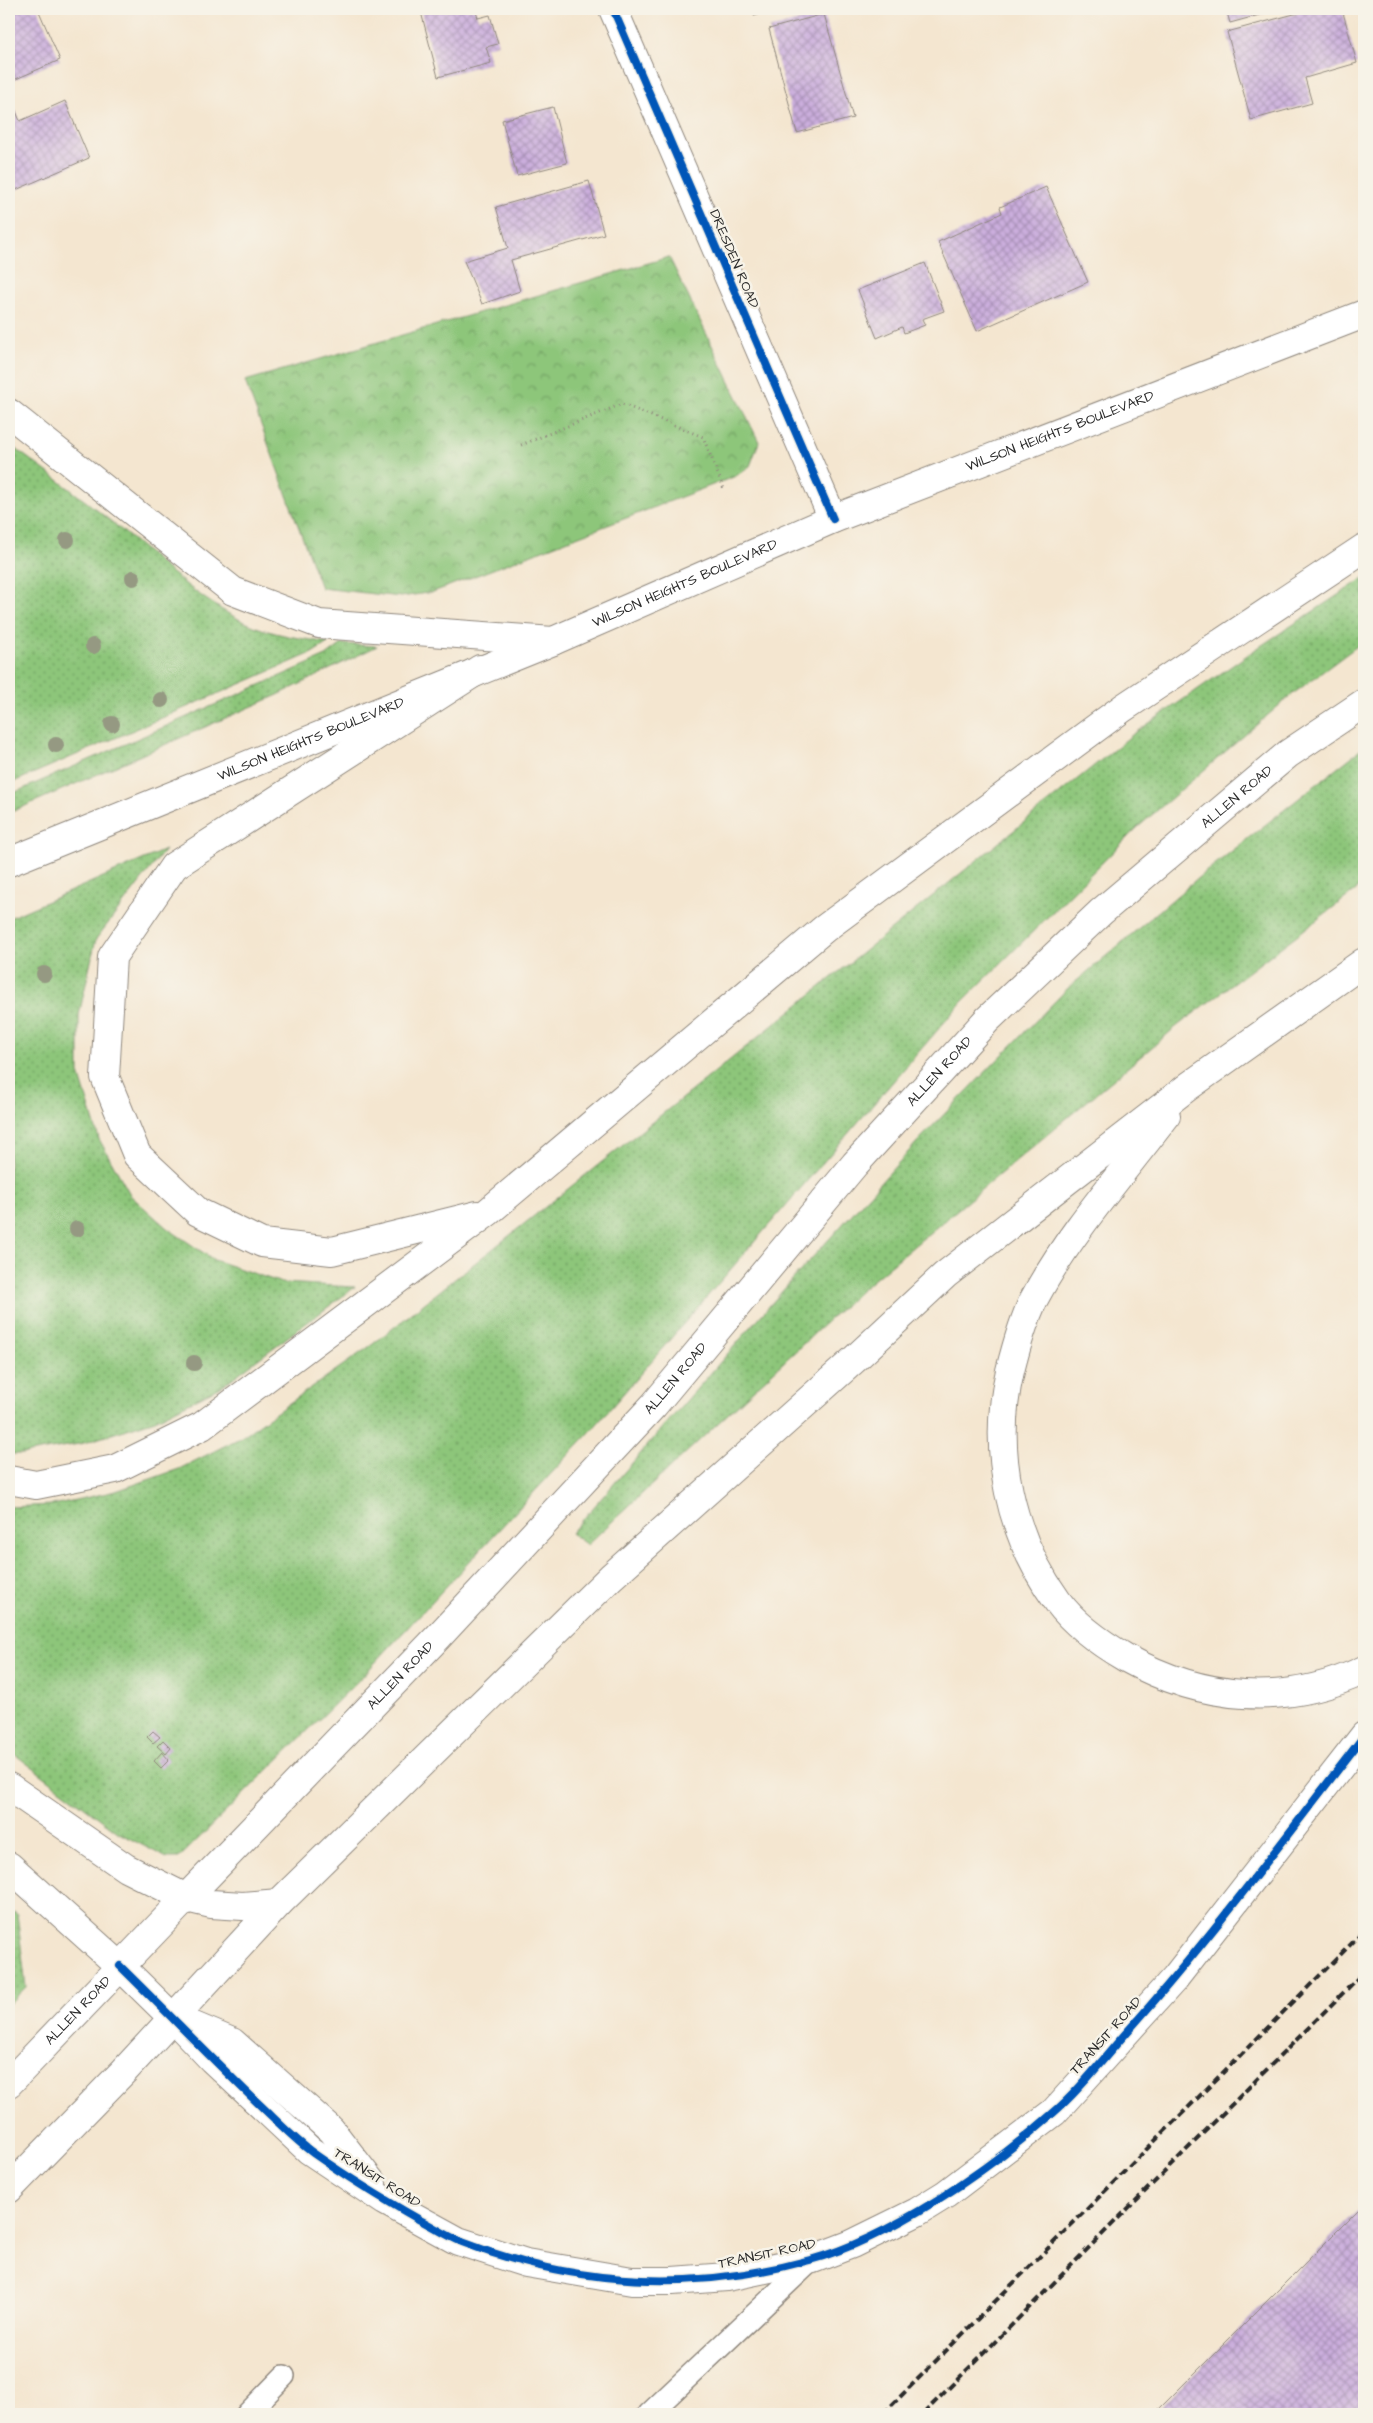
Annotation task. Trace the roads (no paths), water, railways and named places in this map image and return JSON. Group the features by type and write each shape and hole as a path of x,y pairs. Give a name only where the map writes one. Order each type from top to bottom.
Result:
{"main road":[{"name":"DRESDEN ROAD","path":"612,9 833,519"},
{"name":"WILSON HEIGHTS BOULEVARD","path":"9,862 480,669 553,641 833,519 1364,314"},
{"path":"9,413 233,591 320,624 553,641"},
{"path":"9,1480 36,1485 115,1469 202,1426 488,1212 824,929 1123,708 1364,548"},
{"path":"480,669 174,866 112,957 105,1077 137,1154 198,1212 262,1243 332,1251 488,1212"},
{"name":"ALLEN ROAD","path":"9,2083 438,1637 654,1405 855,1164 987,1020 1102,912 1280,760 1364,703"},
{"path":"9,2189 173,2018 279,1903 611,1577 856,1358 945,1275 1189,1086 1364,962"},
{"path":"1189,1086 1051,1271 1033,1301 1021,1332 1009,1373 1003,1431 1008,1493 1019,1534 1037,1569 1059,1604 1102,1644 1152,1672 1193,1688 1233,1694 1284,1694 1327,1686 1364,1670"},
{"name":"TRANSIT ROAD","path":"9,1866 120,1966 173,2018 232,2042 332,2130 385,2200 458,2241 526,2263 632,2281 672,2281 727,2277 813,2259 852,2244 917,2212 980,2170 1054,2112 1175,1978 1364,1736"},
{"path":"9,1787 126,1868 186,1898 211,1904 243,1906 279,1903"}],"lane":[{"path":"649,2414 813,2259"},
{"path":"246,2414 284,2376"}],"railway":[{"path":"883,2414 1364,1931"},
{"path":"923,2414 1364,1972"}]}
